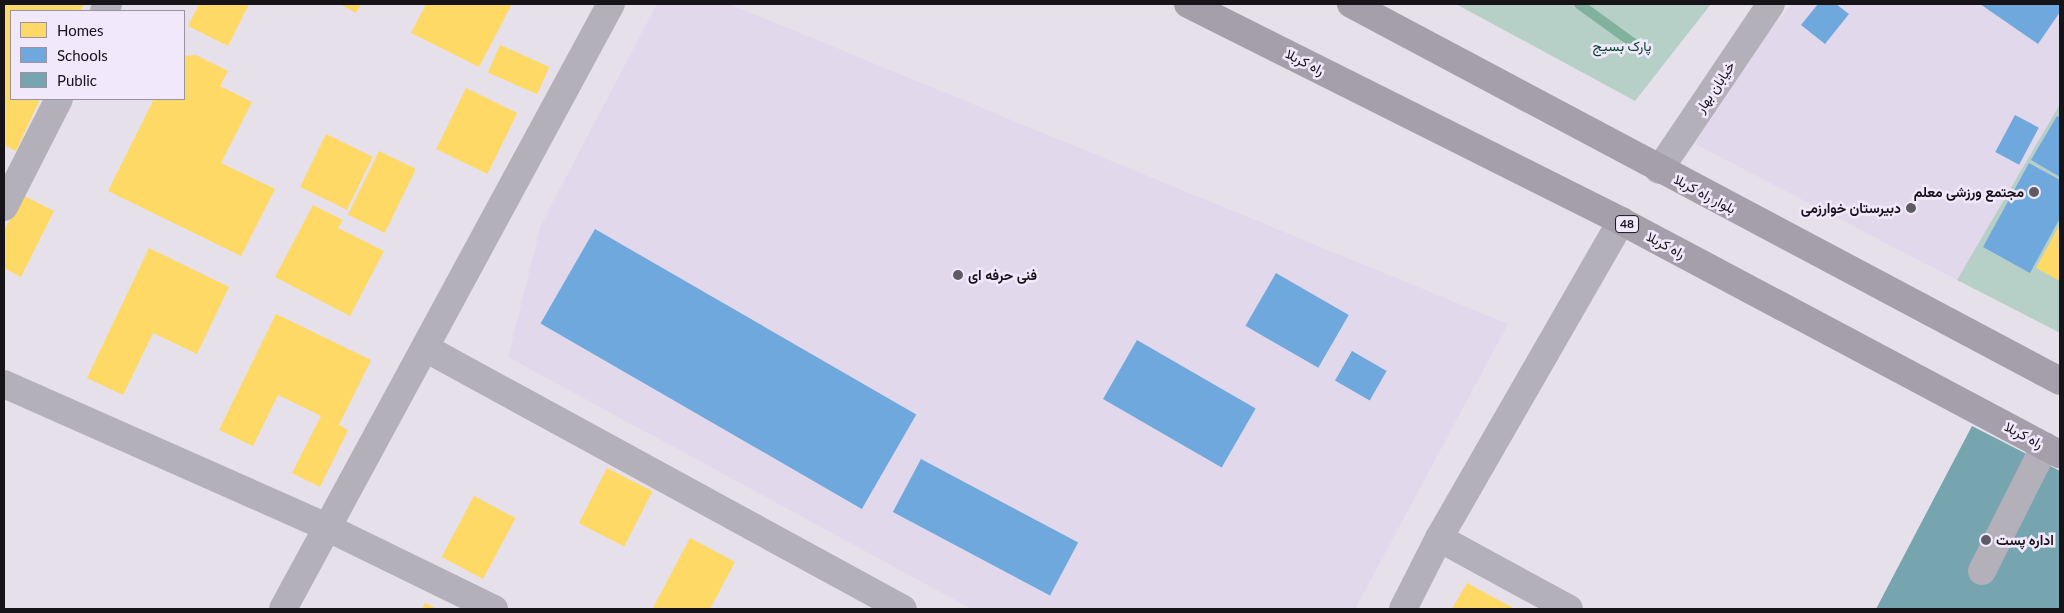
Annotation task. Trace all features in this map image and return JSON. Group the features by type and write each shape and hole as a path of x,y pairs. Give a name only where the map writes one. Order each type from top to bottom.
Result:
{"main road":[{"name":"راه کربلا","path":"1188,4 1621,221 2052,450"},
{"name":"بلوار راه کربلا","path":"1351,4 1659,170 2060,381"}],"street":[{"name":"خیابان بهار","path":"1659,170 1771,4"},
{"path":"284,609 326,527 427,349 602,7"},
{"path":"4,207 14,159 57,100"},
{"path":"1403,609 1439,538 1621,221"},
{"path":"427,349 903,609"},
{"path":"4,384 326,527 494,609"},
{"path":"1982,571 2052,450"},
{"path":"1439,538 1569,609"}],"shaded area":[{"name":"فنی حرفه ای","path":"657,4 729,4 1508,324 1355,609 972,609 508,357 541,225"},
{"name":"دبیرستان خوارزمی","path":"1792,4 2060,4 2060,116 1957,280 1682,137"}],"green space":[{"name":"پارک بسیج","path":"1456,4 1711,4 1635,101"},
{"name":"مجتمع ورزشی معلم","path":"2060,104 2060,333 1957,280"}],"building: Homes":[{"path":"4,4 84,4 81,10 10,10 10,100 40,100 16,151 4,145"},
{"path":"199,4 249,4 228,46 188,26"},
{"path":"340,4 361,4 356,13"},
{"path":"426,4 512,4 479,67 411,33"},
{"path":"500,45 549,67 537,94 488,72"},
{"path":"196,55 228,71 220,86 252,102 221,163 275,189 241,256 108,191 154,100 185,100 185,56"},
{"path":"466,88 517,113 487,174 436,149"},
{"path":"326,134 373,157 347,210 300,187"},
{"path":"379,151 416,169 385,233 348,215"},
{"path":"22,195 54,211 21,277 4,268 4,231"},
{"path":"313,205 343,220 338,228 384,251 350,316 275,277"},
{"path":"2060,224 2060,281 2036,268"},
{"path":"149,248 229,287 197,354 153,333 123,395 87,378"},
{"path":"276,314 371,360 339,425 348,430 320,487 292,473 321,416 278,395 253,446 219,430"},
{"path":"607,468 652,491 624,546 579,523"},
{"path":"474,496 515,518 483,579 442,557"},
{"path":"690,538 735,562 710,609 653,608"},
{"path":"1467,583 1515,609 1452,609"},
{"path":"425,603 437,609 422,609"}],"building: Schools":[{"path":"1818,4 1836,4 1849,14 1825,44 1801,25"},
{"path":"1980,4 2060,4 2060,12 2038,44"},
{"path":"2015,115 2039,128 2019,165 1995,152"},
{"path":"2057,116 2060,118 2060,177 2031,160"},
{"path":"2029,163 2060,180 2060,218 2030,273 1983,247"},
{"path":"595,229 916,414 862,509 540,323"},
{"path":"1276,273 1349,315 1318,368 1246,326"},
{"path":"1137,340 1256,408 1222,467 1103,399"},
{"path":"1352,351 1387,371 1370,400 1335,380"},
{"path":"921,459 1078,543 1050,596 893,512"}],"building: Public":[{"name":"اداره پست","path":"1972,426 2060,471 2060,609 1876,609"}],"waterway":[{"path":"1579,4 1633,43"}],"place":[{"name":"مجتمع ورزشی معلم","path":"2034,192"},
{"name":"دبیرستان خوارزمی","path":"1911,208"},
{"name":"فنی حرفه ای","path":"958,275"},
{"name":"اداره پست","path":"1986,540"}]}
